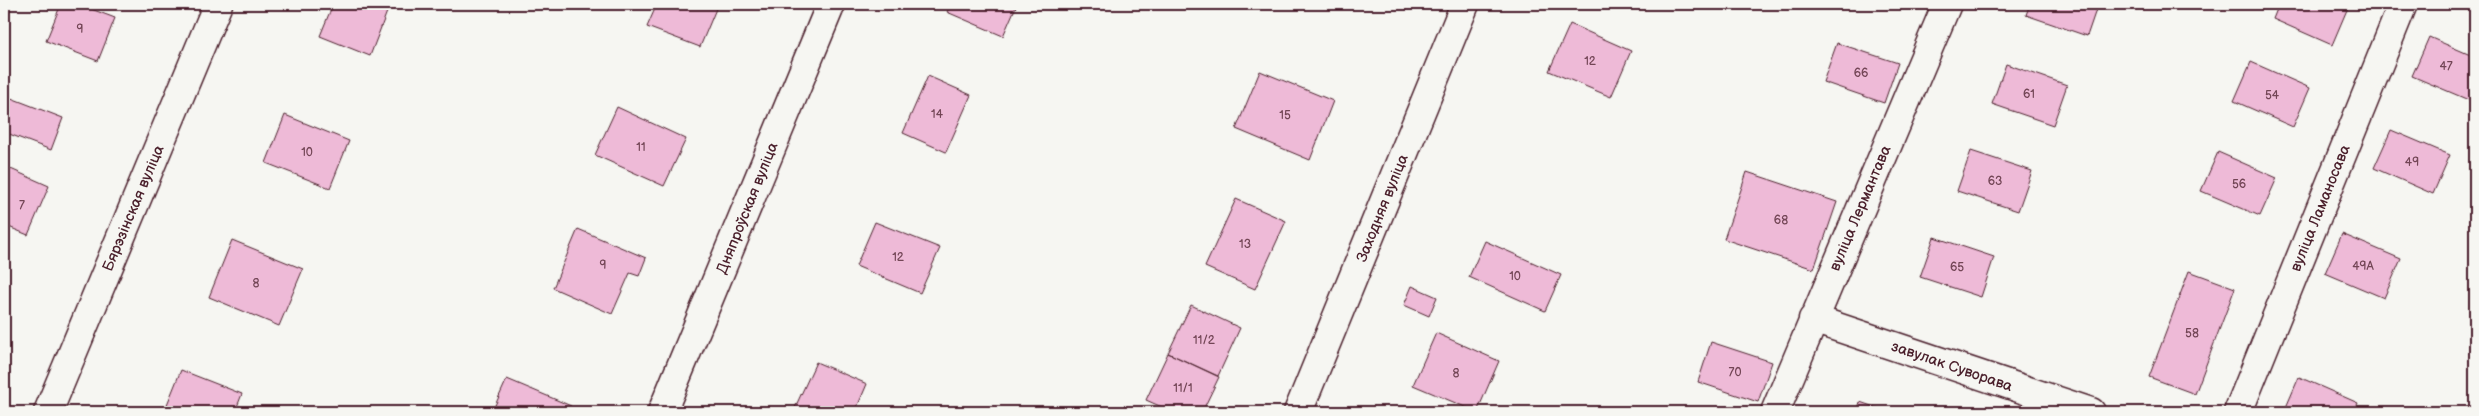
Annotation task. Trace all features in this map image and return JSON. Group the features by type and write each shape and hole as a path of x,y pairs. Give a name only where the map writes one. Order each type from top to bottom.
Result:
{"street":[{"name":"Бярэзінская вуліца","path":"48,412 218,4"},
{"name":"Дняпроўская вуліца","path":"662,412 831,4"},
{"name":"Заходняя вуліца","path":"1298,412 1465,4"},
{"name":"вуліца Лермантава","path":"1775,412 1946,4"},
{"name":"вуліца Ламаносава","path":"2238,412 2403,4"},
{"name":"завулак Суворава","path":"1813,319 2091,412"}],"building":[{"path":"61,4 78,4 115,18 98,61 46,41"},
{"path":"333,4 390,4 370,56 320,36"},
{"path":"657,4 718,4 700,47 647,27"},
{"path":"951,4 1017,4 1003,36 947,12"},
{"path":"2030,4 2098,4 2087,36 2026,15"},
{"path":"2279,4 2349,5 2332,45 2273,19"},
{"path":"1570,24 1631,51 1611,97 1549,71"},
{"path":"2429,37 2475,57 2475,91 2471,101 2412,76"},
{"path":"1837,43 1898,63 1884,103 1823,82"},
{"path":"2251,62 2310,88 2293,127 2234,101"},
{"path":"2006,64 2067,85 2053,125 1992,104"},
{"path":"1260,71 1333,101 1310,160 1236,129"},
{"path":"928,76 971,95 946,152 903,133"},
{"path":"11,98 63,118 51,150 4,132 4,117"},
{"path":"617,107 686,139 664,186 595,155"},
{"path":"285,115 349,141 330,188 266,163"},
{"path":"2391,130 2450,155 2433,194 2374,168"},
{"path":"1971,151 2032,171 2018,211 1957,191"},
{"path":"2218,152 2277,178 2260,216 2201,191"},
{"path":"4,166 49,186 28,235 4,225"},
{"path":"1747,172 1837,202 1814,269 1724,239"},
{"path":"1236,199 1286,221 1255,289 1205,267"},
{"path":"875,222 940,248 920,293 856,266"},
{"path":"578,229 646,258 639,276 630,273 612,314 553,288"},
{"path":"2342,234 2401,259 2384,298 2325,273"},
{"path":"1934,237 1994,257 1981,297 1920,277"},
{"path":"232,240 303,269 279,326 209,297"},
{"path":"1485,241 1561,275 1545,311 1469,277"},
{"path":"2189,271 2235,288 2195,394 2149,377"},
{"path":"1412,286 1437,297 1429,316 1404,305"},
{"path":"1191,305 1240,328 1218,376 1168,353"},
{"path":"1436,333 1499,361 1477,412 1413,385"},
{"path":"1711,342 1772,362 1758,402 1698,382"},
{"path":"1168,353 1219,377 1202,412 1173,412 1146,400"},
{"path":"816,362 867,384 855,412 793,412"},
{"path":"181,370 242,394 235,412 164,412"},
{"path":"2299,377 2358,403 2354,412 2284,412"},
{"path":"507,379 571,406 569,412 492,412"},
{"path":"1860,402 1889,412 1857,412"}]}
